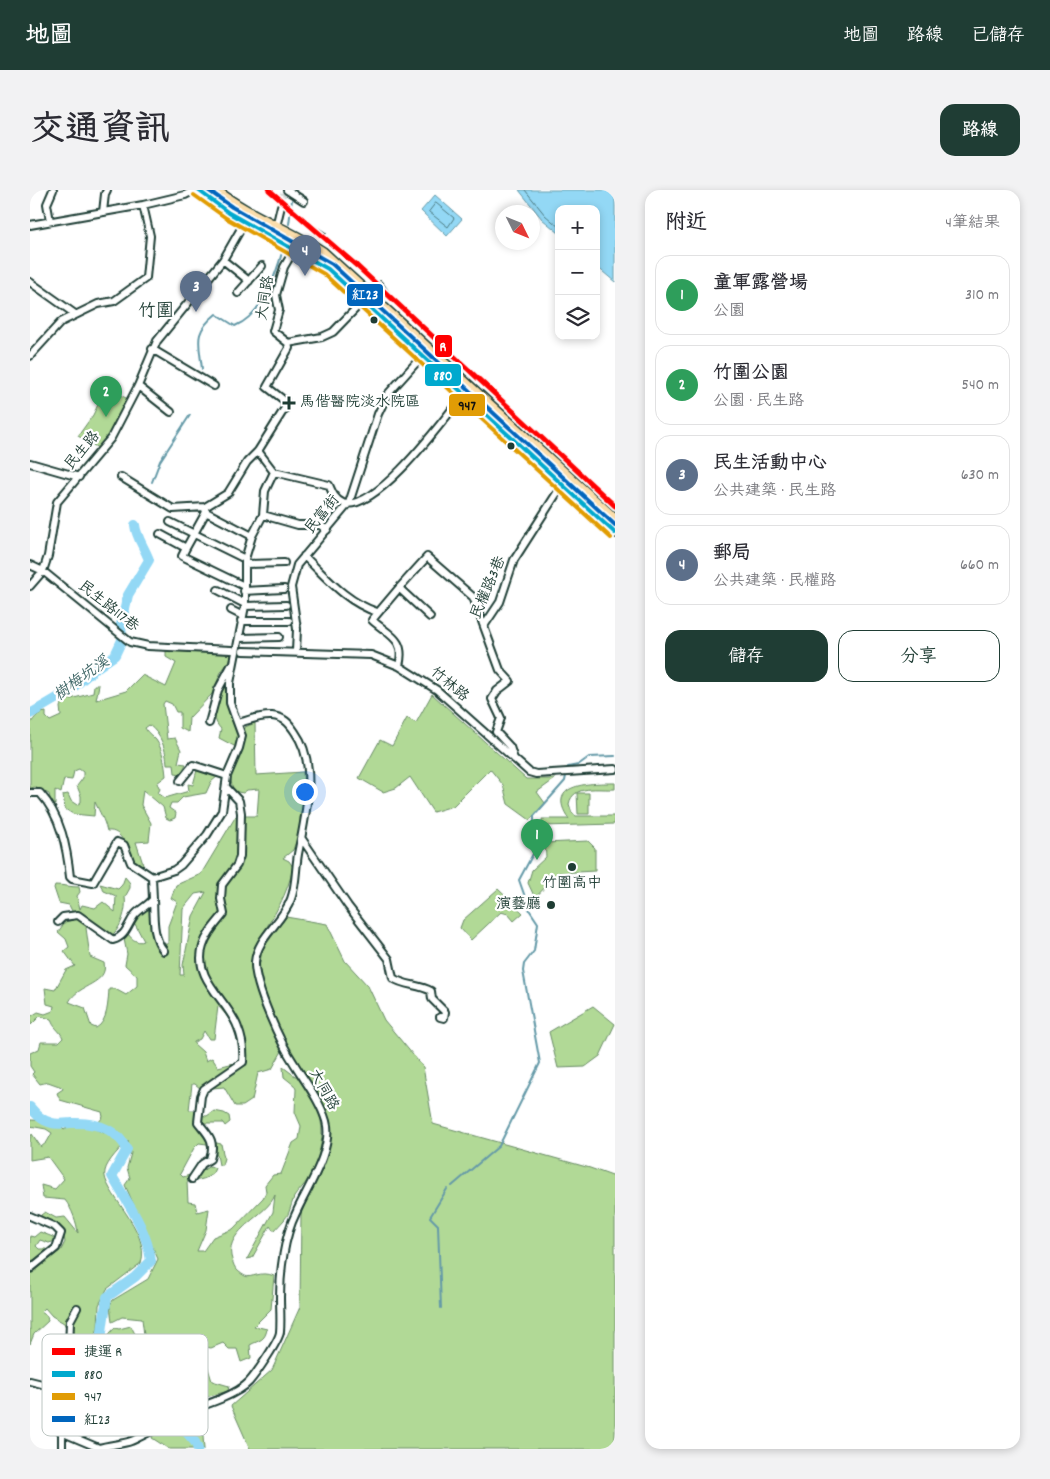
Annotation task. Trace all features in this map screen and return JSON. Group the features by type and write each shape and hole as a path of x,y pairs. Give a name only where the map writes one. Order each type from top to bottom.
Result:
{"main road":[{"path":"197,190 227,212 287,244 328,269 615,534"},
{"path":"216,190 323,252 615,519"}],"street":[{"path":"50,221 47,204 53,190"},
{"path":"103,212 107,190"},
{"path":"30,225 143,205 185,195 197,190"},
{"path":"285,191 304,201"},
{"path":"31,355 47,334 61,322 98,304 114,302 146,278 150,236 143,205"},
{"path":"280,206 284,231"},
{"name":"民生路","path":"30,586 42,571 48,556 57,502 111,438 138,386 152,349 162,333 223,260 251,211"},
{"name":"大同路","path":"287,244 284,267 276,295 279,310 273,331 288,343"},
{"path":"223,260 249,281"},
{"path":"238,293 262,266"},
{"path":"30,282 75,314"},
{"path":"284,589 244,589 182,556 195,534 205,510 228,493 247,462 258,451 285,408 285,401 268,387 285,356 288,343 322,337 333,332 363,301"},
{"path":"152,349 214,386"},
{"name":"民富街","path":"296,652 297,629 290,587 297,565 350,503 384,402 429,349"},
{"path":"138,386 172,412"},
{"path":"258,451 274,472 329,485 335,498 343,503 360,502 377,495 390,482 464,394"},
{"path":"30,462 79,477"},
{"path":"30,793 40,793 48,802 62,832 70,877 72,879 93,883 117,842 124,845 131,863 152,876 174,870 181,866 207,835 222,811 227,776 240,748 242,736 230,703 232,665 245,605 245,562 252,536 263,515 265,491 274,472"},
{"path":"121,477 173,509 205,510 252,536"},
{"name":"民權路3巷","path":"514,759 510,747 496,732 501,718 492,699 510,681 500,670 484,626 500,602 514,560 562,485 569,478"},
{"path":"263,515 298,525 320,525 328,530"},
{"path":"170,522 245,562 284,563"},
{"path":"160,534 186,548"},
{"path":"304,556 356,604 377,612"},
{"path":"399,666 402,653 401,645 372,620 427,557 473,597 484,626"},
{"name":"民生路117巷","path":"30,565 42,571 124,637 148,646 229,650"},
{"path":"399,588 430,617"},
{"path":"218,590 245,605 286,605"},
{"path":"231,610 242,619 290,621"},
{"path":"239,638 279,637"},
{"name":"竹林路","path":"245,650 371,656 399,666 437,690 523,768 536,774 615,768"},
{"path":"209,723 218,690 232,665"},
{"name":"大同路","path":"208,1403 237,1392 256,1372 275,1345 280,1333 280,1295 288,1239 294,1216 322,1157 327,1124 321,1106 288,1053 260,992 255,971 256,954 290,901 295,884 306,818 307,756 301,740 288,721 273,716 258,717 239,724"},
{"path":"180,781 192,765 227,776"},
{"path":"192,1179 202,1164 210,1159 213,1151 210,1135 198,1122 201,1096 204,1089 243,1062 238,1026 204,975 202,963 202,947 208,934 224,914 221,899 222,885 237,865 240,856 241,813 239,800 226,787"},
{"path":"302,839 348,906 389,959 393,978 398,982 423,986 431,991 432,999 445,1012 444,1018 440,1017"},
{"path":"152,876 153,924 157,944 164,951"},
{"path":"58,922 63,917 78,915 112,940 123,935 134,916 153,899"},
{"path":"30,1216 55,1227 62,1233 56,1248 30,1269"},
{"path":"70,1334 70,1321 77,1308"},
{"path":"61,1436 62,1449"},
{"name":"大同路","path":"70,1436 99,1448 114,1443 129,1442 139,1436"}],"green space":[{"path":"106,388 128,399 110,433 98,448 78,436 93,415"},
{"path":"166,650 231,654 230,660 221,672 212,694 189,718 188,732 180,728 180,712 176,712 172,704 165,701 163,704 167,739 175,738 181,750 178,763 186,764 181,774 175,773 174,764 167,764 164,747 157,733 149,725 145,728 156,740 163,758 166,776 157,783 160,789 158,793 165,798 189,791 188,784 193,785 197,770 218,776 211,782 206,793 183,797 177,803 171,803 169,808 176,813 175,818 170,820 166,818 163,807 143,790 141,805 151,823 149,841 136,842 144,867 142,868 132,860 121,837 113,831 107,831 95,802 94,816 73,814 65,809 63,795 68,794 71,801 77,805 81,802 77,786 83,778 83,772 79,769 74,771 72,780 64,779 61,793 55,790 55,810 52,807 49,794 35,787 30,788 30,724 40,713 46,712 46,717 50,721 61,716 60,707 63,701 93,693 94,685 99,685 96,700 126,691 142,675 166,687 176,663 166,657"},
{"path":"229,674 229,714 239,738 236,747 219,738 221,729 215,716 216,702"},
{"path":"432,694 526,779 555,779 537,792 545,803 530,820 508,804 503,785 490,769 453,806 433,812 410,777 396,788 383,792 359,778 380,740 392,746 407,718 416,723"},
{"path":"255,723 256,775 303,772 305,809 300,817 300,830 293,850 283,858 289,861 293,867 291,877 284,896 259,939 254,952 252,966 263,1011 282,1051 272,1069 258,1073 252,1100 243,1106 235,1106 224,1087 201,1089 192,1084 189,1110 194,1110 199,1115 207,1116 214,1111 224,1113 229,1116 230,1122 225,1126 223,1123 204,1123 200,1130 208,1141 221,1144 224,1158 222,1165 219,1165 217,1155 208,1152 207,1144 199,1143 194,1148 180,1174 183,1177 200,1172 210,1166 215,1168 211,1175 207,1177 187,1182 188,1202 195,1203 197,1212 209,1209 206,1230 197,1251 203,1251 213,1237 233,1229 263,1198 266,1192 265,1185 273,1175 281,1174 293,1143 299,1139 301,1126 295,1112 296,1089 284,1077 283,1067 295,1076 300,1076 315,1102 322,1126 320,1151 315,1164 305,1184 294,1197 287,1216 275,1230 270,1226 252,1258 247,1259 273,1212 275,1195 271,1203 241,1230 231,1246 233,1263 235,1268 242,1274 247,1277 261,1274 274,1276 271,1309 254,1326 267,1329 265,1336 250,1345 251,1358 241,1362 237,1349 229,1349 223,1343 208,1347 208,1334 144,1334 142,1319 122,1317 112,1322 110,1305 113,1300 148,1279 158,1259 125,1185 130,1178 127,1168 131,1153 128,1140 108,1163 105,1171 110,1189 139,1238 142,1251 141,1263 107,1289 99,1305 98,1328 96,1334 69,1334 64,1323 52,1316 45,1308 41,1312 47,1316 48,1321 34,1334 30,1344 30,1273 61,1250 65,1242 63,1231 41,1218 41,1215 45,1212 56,1218 65,1217 78,1233 74,1216 65,1200 43,1198 41,1185 55,1189 64,1179 48,1157 30,1160 30,1139 32,1134 41,1147 47,1142 52,1133 46,1129 30,1126 30,1120 53,1123 64,1130 69,1126 79,1124 89,1126 104,1133 109,1129 97,1124 103,1117 102,1112 60,1100 57,1093 63,1089 62,1087 48,1082 40,1084 32,1074 34,1072 30,1066 30,1053 39,1049 41,1042 59,1042 63,1038 53,1025 51,1019 40,1016 31,1025 30,1017 38,1012 45,1014 53,1011 54,1006 47,1004 45,988 55,990 66,970 75,966 64,951 69,947 66,939 58,932 65,922 73,920 74,915 69,905 59,903 54,888 55,885 79,887 80,892 77,896 80,909 82,905 95,908 103,902 115,912 116,896 104,891 100,884 118,889 125,877 130,883 130,888 125,897 122,919 117,930 109,937 98,930 95,922 89,924 86,928 90,957 104,963 104,970 97,980 79,991 69,1002 85,1008 91,1026 96,1028 105,1016 109,989 115,989 126,995 137,986 137,976 125,965 127,954 123,934 127,931 134,940 144,941 135,924 130,923 147,909 155,894 160,944 168,944 168,926 177,902 171,898 176,885 201,874 236,816 257,816 259,789 247,790 243,793 233,791 230,774 238,760 245,727","holes":["206,892 193,916 183,965 184,975 180,975 183,909 195,894","218,1006 233,1026 237,1040 242,1064 242,1067 237,1070 234,1063 218,1067 212,1058 206,1061 203,1052 194,1044 194,1042 200,1039 204,1031 209,1039 214,1039"]},
{"path":"595,783 615,783 615,789 587,789 576,793 571,798 569,804 572,813 576,816 615,816 615,824 543,826 542,819 569,819 563,807 562,798 567,791 574,787"},
{"path":"577,793 589,793 589,814 578,814"},
{"path":"588,841 595,848 595,871 558,873 535,898 528,883 532,870 546,857 545,843"},
{"path":"498,889 523,913 514,921 508,914 501,912 471,940 460,928 463,920"},
{"path":"286,917 327,924 345,961 368,986 384,1020 423,1067 433,1124 590,1168 615,1177 615,1449 250,1449 231,1406 272,1370 300,1307 301,1214 329,1147 328,1118 313,1087 290,1059 265,993 259,968 262,950"},
{"path":"593,1006 615,1024 600,1056 585,1067 558,1068 549,1032"},
{"path":"40,1232 53,1237 55,1241 49,1243 40,1240 36,1246 39,1249 46,1249 46,1252 38,1259 30,1261 30,1236 34,1237"},
{"path":"131,1326 135,1334 109,1334 115,1328"},
{"path":"208,1368 212,1381 229,1386 228,1391 208,1396"},
{"path":"153,1436 203,1436 204,1449 169,1449 152,1438"}],"water":[{"path":"519,190 615,190 615,282 600,269 600,205 555,205 555,230 540,216 540,205 531,205"},
{"path":"435,195 462,219 447,236 421,211"}],"waterway":[{"name":"樹梅坑溪","path":"289,224 292,200"},
{"name":"樹梅坑溪","path":"202,369 199,338 204,327 216,314 235,326 245,321 267,293 283,249"},
{"name":"樹梅坑溪","path":"152,482 160,461 190,415"},
{"name":"樹梅坑溪","path":"30,714 69,691 115,655 122,640 121,625 128,595 149,560 135,525"},
{"path":"568,767 578,765 589,757 615,756"},
{"path":"452,1186 499,1146 540,1063 523,971 524,964 534,951 538,923 530,911 519,880 534,852 534,816 565,781 566,776"},
{"name":"樹梅坑溪","path":"30,1107 42,1119 54,1124 80,1123 104,1127 117,1136 127,1149 112,1176 141,1227 151,1261 135,1277 107,1297 102,1334"},
{"path":"441,1308 438,1225 430,1217 447,1189"},
{"name":"樹梅坑溪","path":"190,1436 198,1449"}],"tunnel":[{"path":"281,206 283,193"}],"railway":[{"path":"301,218 325,234"},
{"path":"380,282 402,309"},
{"path":"591,484 615,503"}],"metro line":[{"name":"R","path":"269,190 357,266 615,506"}],"transit line":[{"name":"880","path":"198,190 229,213 328,269 615,533"},
{"name":"紅23","path":"208,190 232,207 332,264 615,525"},
{"name":"947","path":"194,195 226,218 324,274 611,538"}],"place":[{"name":"郵局","path":"305,276"},
{"name":"民生活動中心","path":"196,312"},
{"name":"馬偕醫院淡水院區","path":"289,403"},
{"name":"竹圍公園","path":"106,417"},
{"name":"童軍露營場","path":"537,860"},
{"name":"竹圍高中","path":"572,867"},
{"name":"演藝廳","path":"551,905"}],"district":[{"name":"竹圍","path":"156,312"}]}
